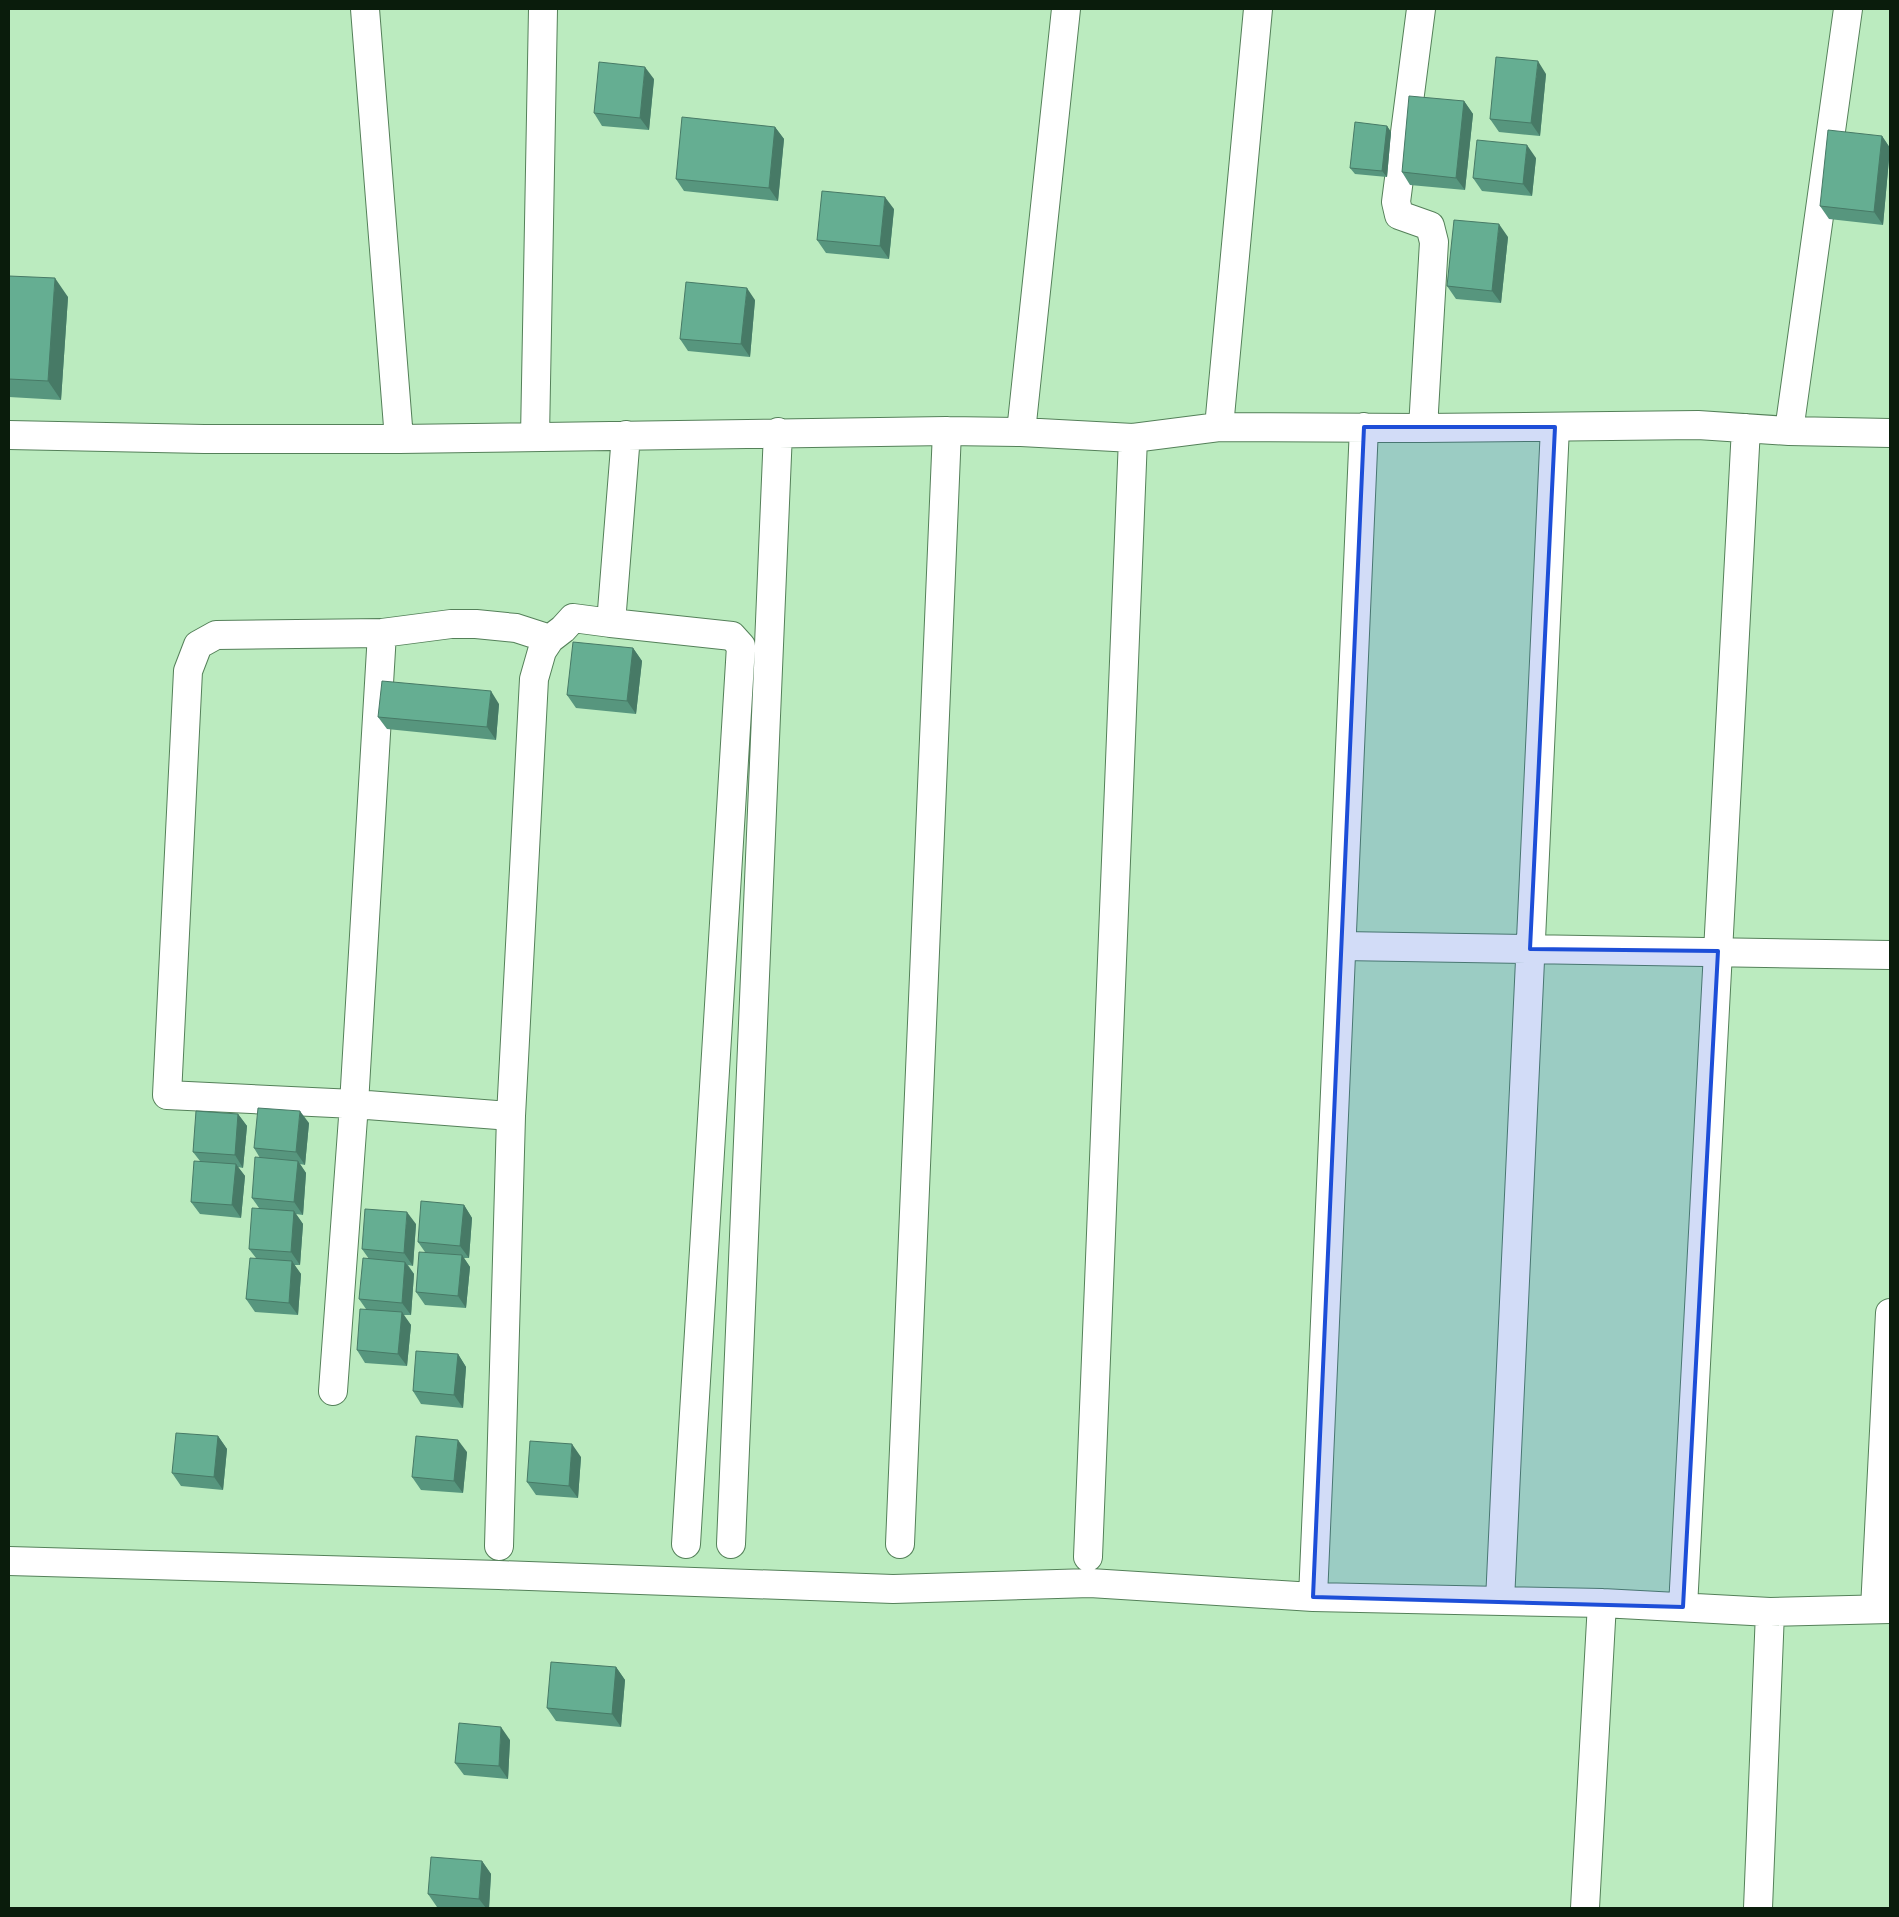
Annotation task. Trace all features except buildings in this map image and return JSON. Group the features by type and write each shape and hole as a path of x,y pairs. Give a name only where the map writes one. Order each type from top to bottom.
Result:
{"street":[{"path":"364,9 399,439"},
{"path":"535,437 543,9"},
{"path":"1021,432 1066,9"},
{"path":"1219,427 1258,9"},
{"path":"1421,9 1396,202 1399,215 1430,226 1434,242 1423,428"},
{"path":"1790,431 1848,9"},
{"path":"9,435 204,439 399,439 947,431 1021,432 1133,438 1219,427 1423,428 1698,425 1790,431 1890,433"},
{"path":"1314,1597 1364,427"},
{"path":"1500,1601 1554,427"},
{"path":"1683,1607 1746,428"},
{"path":"900,1544 947,431"},
{"path":"731,1544 778,432"},
{"path":"611,623 626,435"},
{"path":"1088,1557 1133,438"},
{"path":"499,1546 511,1116 534,679 542,651 550,639 564,629 573,618 732,636 741,646 686,1544"},
{"path":"511,1116 354,1104 167,1095 188,671 198,645 216,635 382,633 451,624 476,624 516,628 550,639"},
{"path":"333,1391 354,1104 382,633"},
{"path":"1342,946 1890,955"},
{"path":"9,1560 893,1589 1090,1583 1314,1597 1602,1603 1770,1612 1882,1609 1890,1313"},
{"path":"1585,1908 1602,1603"},
{"path":"1758,1908 1770,1612"}],"highlighted area":[{"path":"1364,427 1555,427 1530,949 1718,951 1683,1607 1313,1597"}]}
